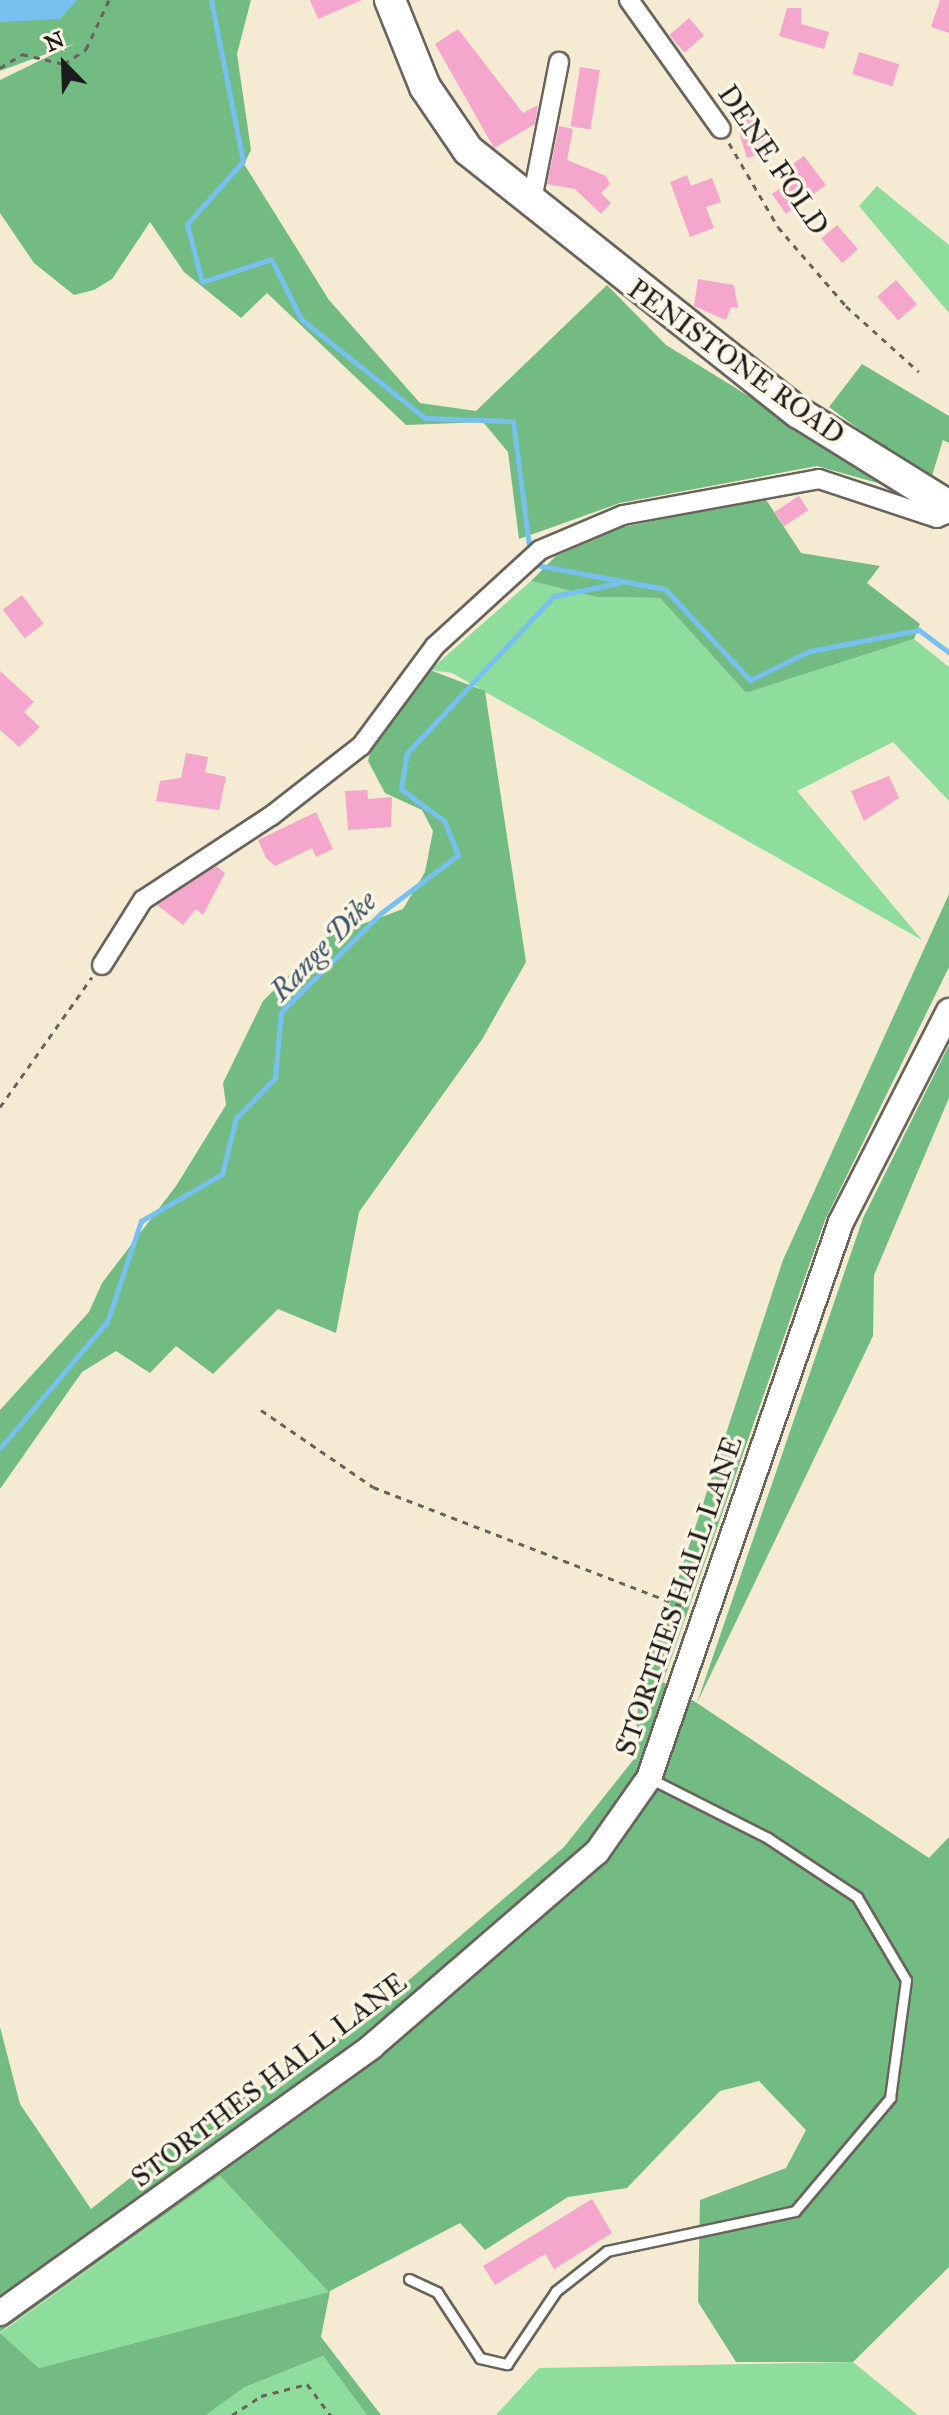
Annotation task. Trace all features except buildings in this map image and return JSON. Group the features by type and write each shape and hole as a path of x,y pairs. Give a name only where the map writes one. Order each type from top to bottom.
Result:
{"highway":[{"name":"PENISTONE ROAD","path":"390,0 425,87 468,150 531,205 799,413 949,506"}],"street":[{"name":"DENE FOLD","path":"629,0 721,129"},
{"path":"531,205 559,62"},
{"path":"102,965 143,900 271,816 361,746 435,646 540,550 623,515 819,479 937,518 949,513"},
{"name":"STORTHES HALL LANE","path":"0,2313 371,2047 597,1852 649,1778 703,1614 841,1222 949,1011"}],"lane":[{"path":"409,2279 448,2304 480,2358 507,2364 556,2291 607,2251 795,2211 890,2098 906,1980 857,1897 768,1838 649,1778"}],"path":[{"path":"0,68 22,54 64,64 86,49 109,0"},
{"name":"DENE FOLD","path":"721,129 778,227 846,306 919,372"},
{"path":"0,1107 102,965"},
{"path":"261,1410 373,1487 703,1614"},
{"path":"232,2415 261,2396 307,2384 330,2415"}],"green space":[{"path":"0,0 251,0 237,54 251,150 244,164 329,300 420,403 476,411 607,285 666,345 899,489 817,466 620,503 519,539 508,452 483,422 406,425 267,293 241,318 184,272 150,222 112,279 94,290 74,295 34,263 0,213 0,80 76,43 0,71"},
{"path":"877,186 949,245 949,313 859,206"},
{"path":"862,364 949,416 949,443 943,440 930,482 829,407"},
{"path":"765,498 801,553 880,566 867,583 920,624 914,639 746,693 660,598 596,597 531,581 556,556 623,527"},
{"path":"531,581 596,597 660,598 746,693 914,639 949,667 949,801 893,742 797,791 922,940 452,673 430,670"},
{"path":"430,670 485,691 526,962 481,1041 359,1212 336,1333 278,1309 213,1374 176,1346 150,1373 116,1351 82,1372 0,1489 0,1410 89,1312 102,1283 176,1186 226,1105 223,1083 263,1001 327,937 403,909 425,872 433,831 422,810 385,793 368,761 374,736"},
{"path":"949,894 949,967 825,1220 663,1682 929,1858 949,1837 949,2267 853,2362 736,2362 698,2302 700,2200 786,2168 806,2130 759,2081 720,2091 627,2188 568,2197 485,2250 460,2223 330,2291 321,2337 381,2415 367,2415 323,2356 245,2387 206,2415 0,2415 0,2333 39,2368 329,2292 220,2176 0,2332 0,2027 20,2104 91,2209 183,2136 354,2027 564,1847 634,1759 641,1668 672,1598 783,1260"},
{"path":"949,1045 949,1098 874,1275 873,1336 697,1703 863,1218"},
{"path":"220,2176 330,2292 39,2368 0,2333"},
{"path":"323,2356 367,2415 206,2415 245,2387"},
{"path":"853,2362 918,2415 496,2415 539,2368"}],"water":[{"path":"0,0 77,0 60,19 0,22"}],"waterway":[{"path":"211,0 243,161 187,224 202,282 271,259 301,319 425,418 513,421 530,554"},
{"path":"531,564 665,589 750,680 810,651 919,630 949,653"},
{"name":"Range Dike","path":"0,1448 107,1322 141,1221 222,1174 236,1118 275,1078 281,1012 381,913 458,855 444,821 401,789 407,753 554,596 619,583"}]}
